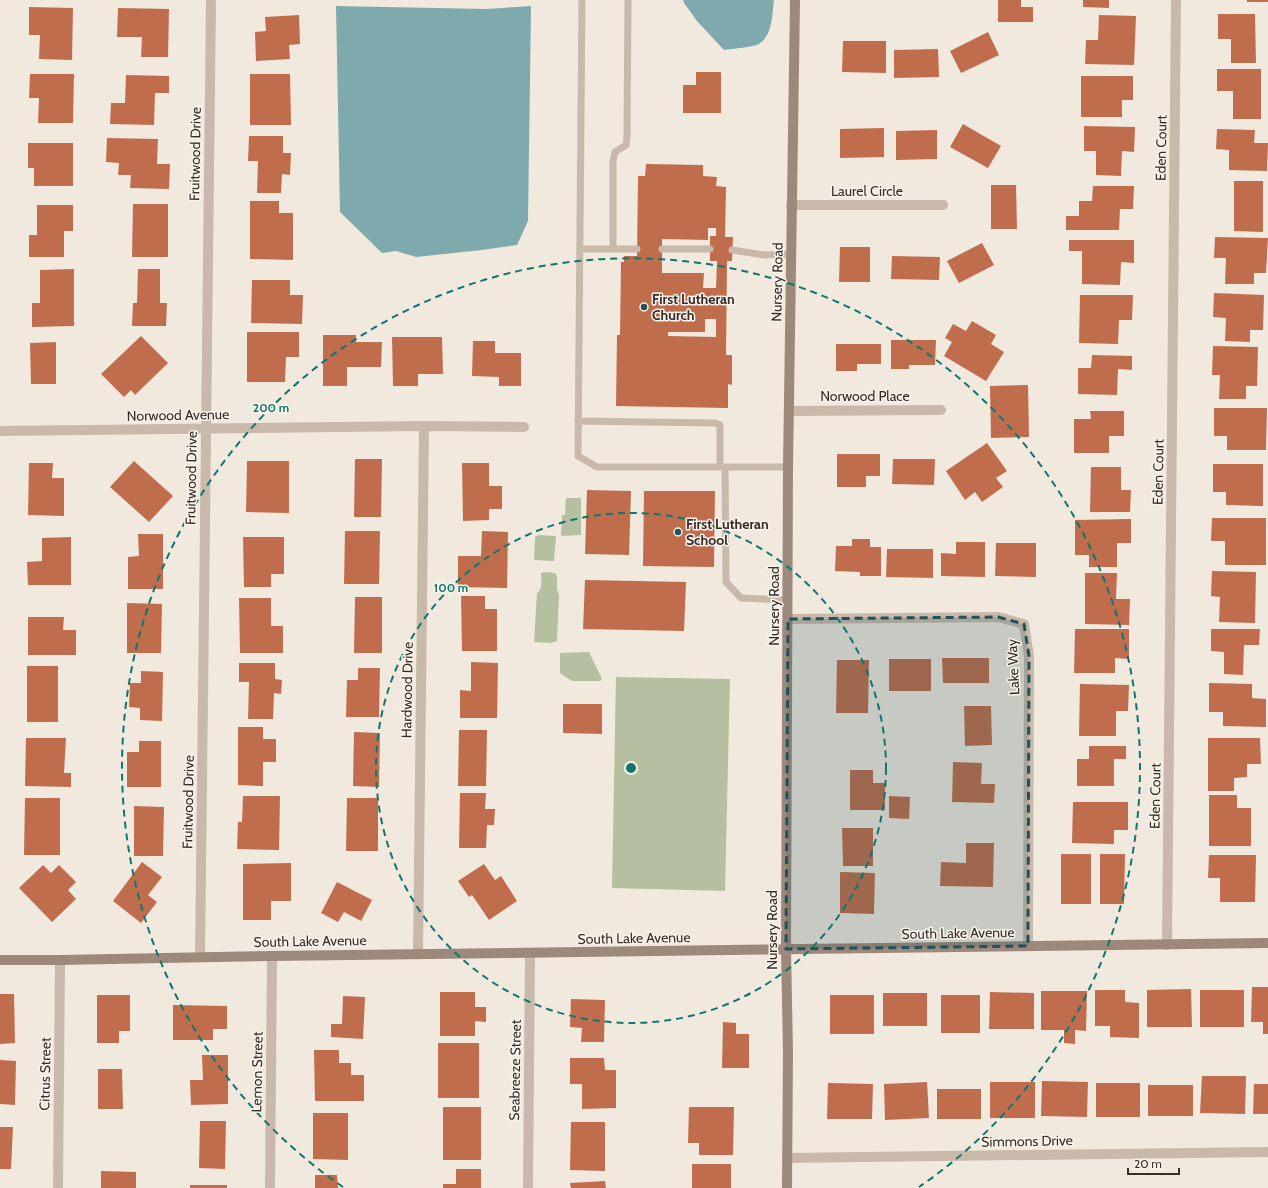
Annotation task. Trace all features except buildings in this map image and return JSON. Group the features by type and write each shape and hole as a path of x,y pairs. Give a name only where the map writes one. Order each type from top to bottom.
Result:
{"street":[{"name":"Fruitwood Drive","path":"200,957 211,0"},
{"name":"Nursery Road","path":"787,1188 788,1053 786,949 788,467 795,0"},
{"name":"Eden Court","path":"1167,945 1176,0"},
{"name":"Laurel Circle","path":"792,205 943,204"},
{"name":"Norwood Place","path":"789,410 941,410"},
{"name":"Norwood Avenue","path":"0,430 424,426 524,427"},
{"name":"Hardwood Drive","path":"418,954 424,426"},
{"name":"Lake Way","path":"788,619 998,617 1024,624 1029,656 1028,946"},
{"name":"South Lake Avenue","path":"0,960 1268,944"},
{"name":"Seabreeze Street","path":"528,1188 530,953"},
{"name":"Lemon Street","path":"270,1188 272,956"},
{"name":"Citrus Street","path":"58,1188 60,960"},
{"name":"Simmons Drive","path":"787,1158 1268,1152"}],"lane":[{"path":"582,0 578,456 597,467 788,467"},
{"path":"613,249 613,161 615,152 626,145 627,135 628,0"},
{"path":"580,249 637,249"},
{"path":"662,249 710,249"},
{"path":"732,250 764,255 791,254"},
{"path":"578,421 715,423 720,425 723,467 726,582 741,598 788,600"}],"highlighted area":[{"path":"998,617 1024,624 1029,656 1028,946 786,949 788,619"}],"green space":[{"path":"566,498 581,498 581,535 561,536 562,515 565,515"},
{"path":"539,535 556,536 554,561 534,560 535,537"},
{"path":"541,573 555,573 557,576 557,589 559,595 557,641 551,643 534,642 537,593 541,587"},
{"path":"589,652 602,679 600,681 572,681 560,673 560,653"},
{"path":"616,677 730,679 725,891 612,888"}],"water":[{"path":"683,0 774,0 769,30 764,40 759,44 724,50 697,21"},
{"path":"336,6 486,9 531,6 528,221 517,245 416,257 396,251 382,253 340,212"}],"place":[{"name":"First Lutheran Church","path":"644,307"},
{"name":"First Lutheran School","path":"678,532"}]}
